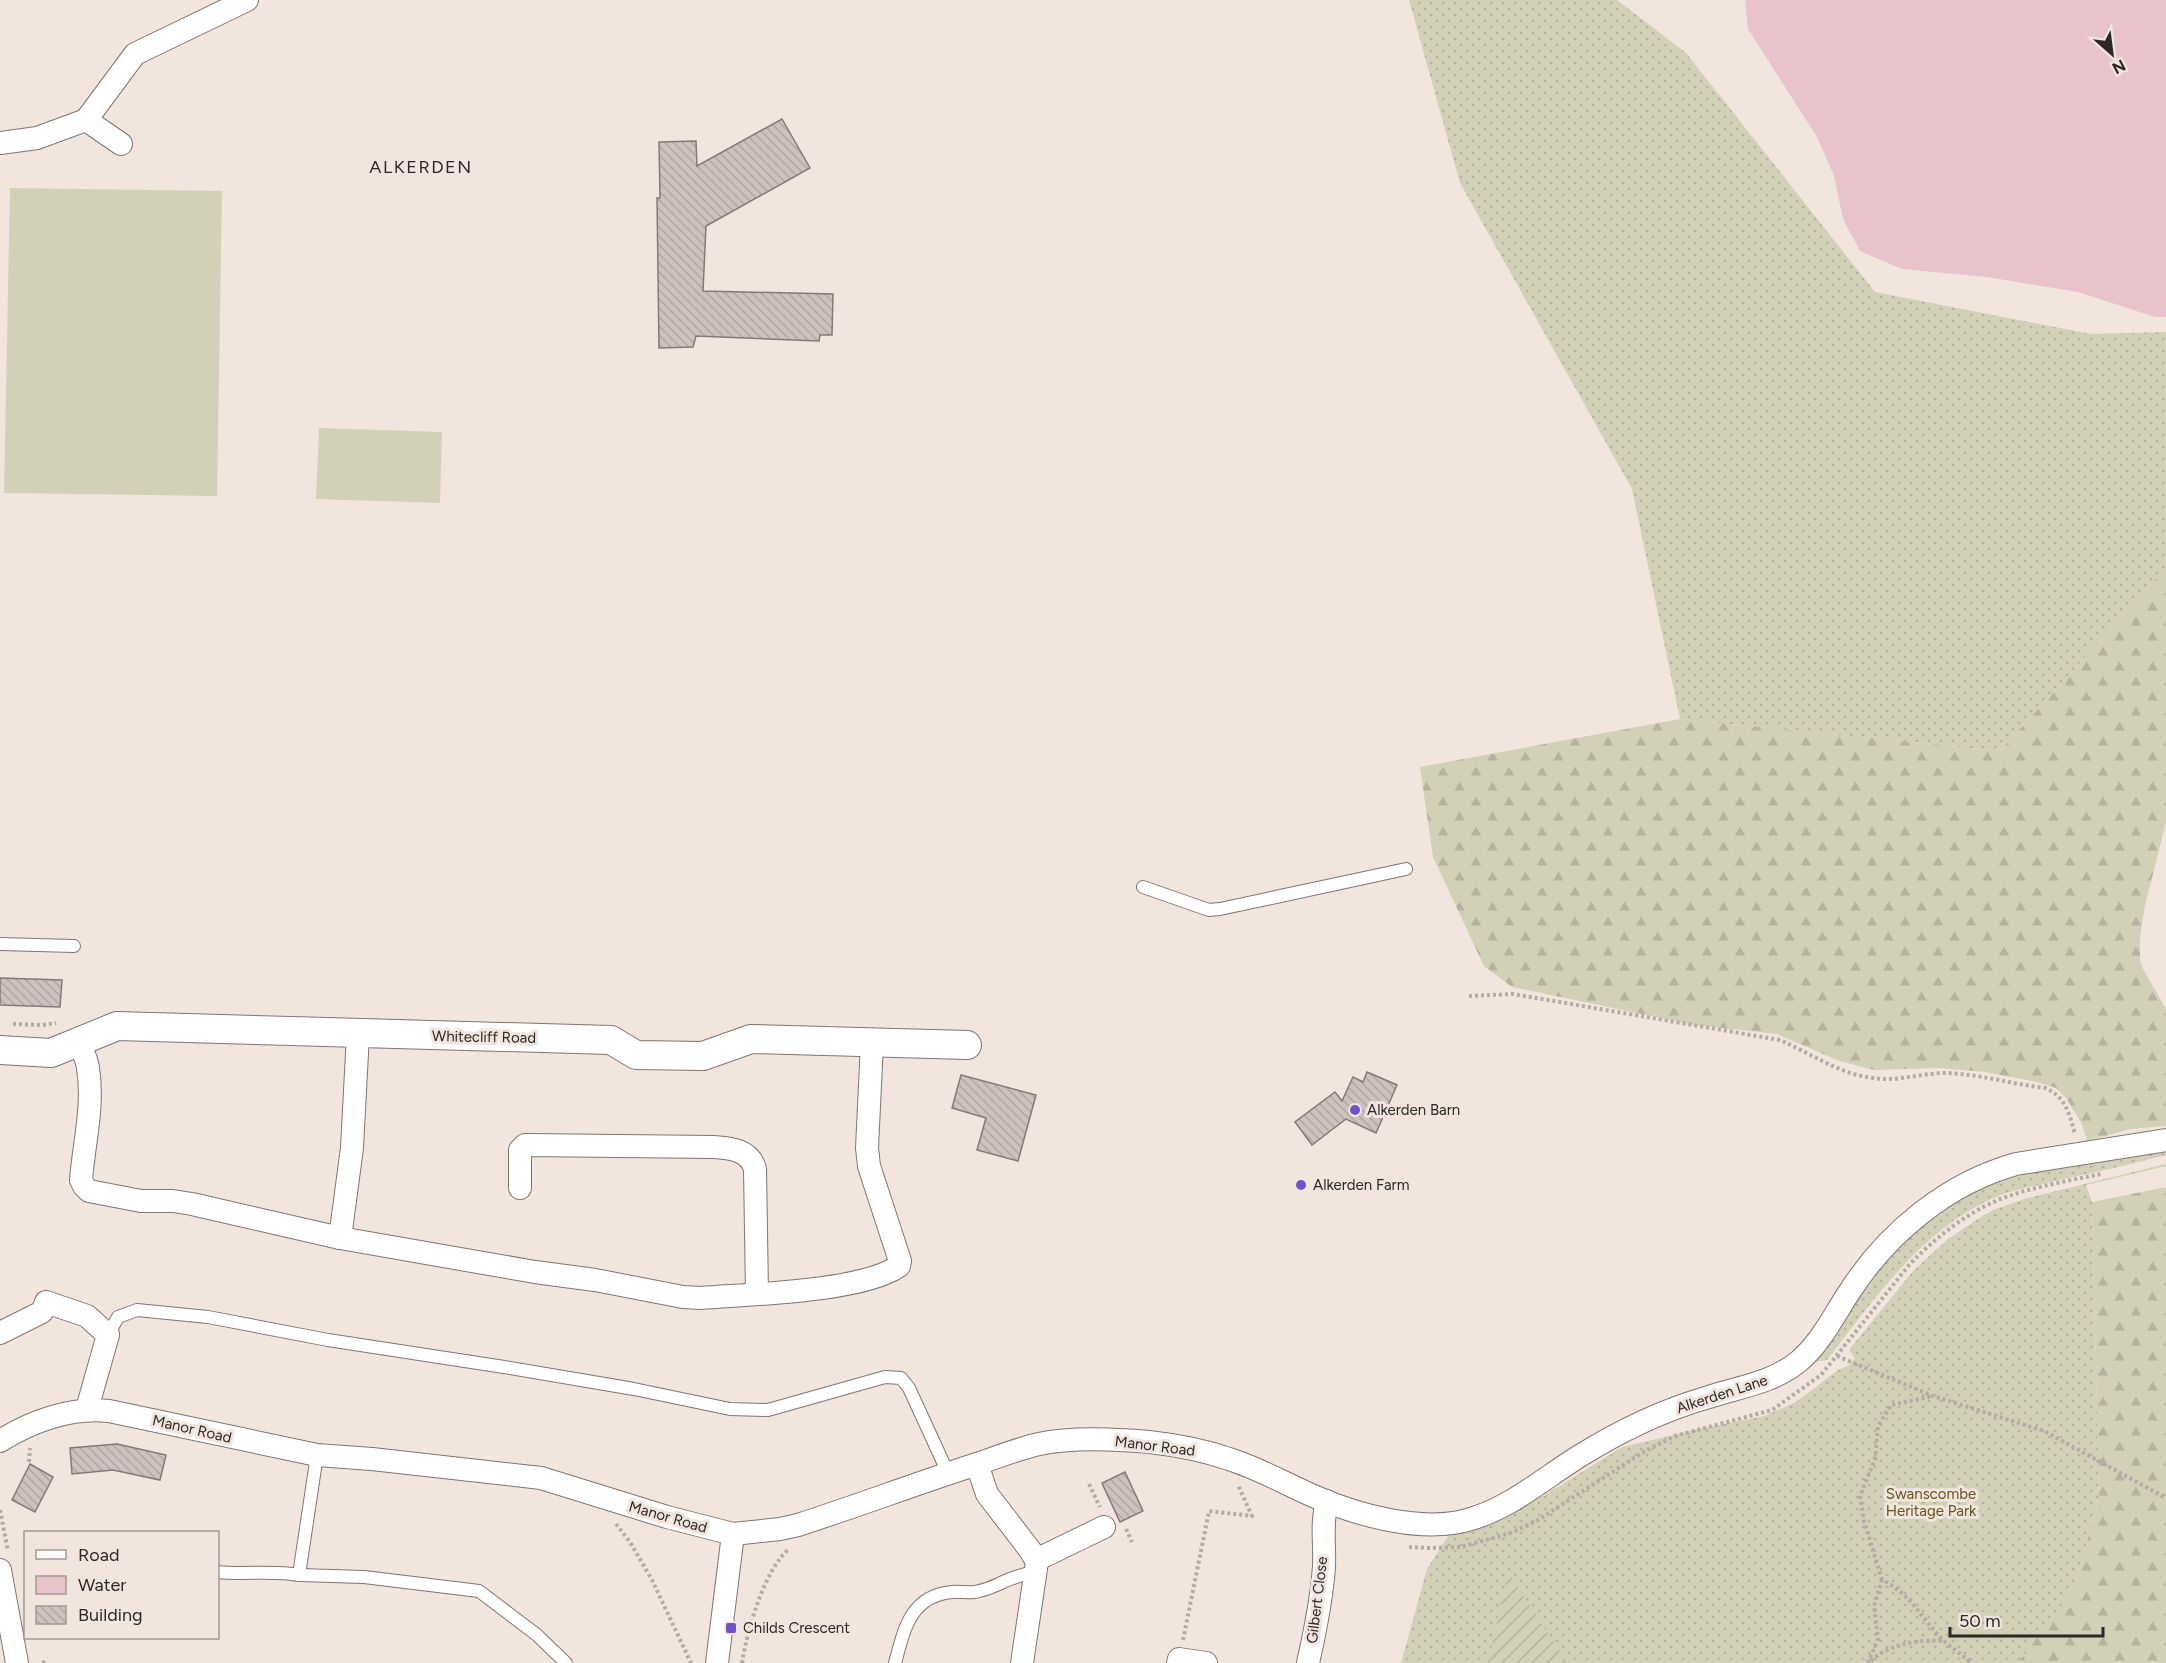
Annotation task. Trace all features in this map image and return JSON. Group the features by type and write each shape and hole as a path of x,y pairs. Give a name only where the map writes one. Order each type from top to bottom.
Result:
{"street":[{"path":"0,143 37,138 86,120 135,54 247,0"},
{"path":"86,120 122,144"},
{"name":"Whitecliff Road","path":"0,1050 51,1053 117,1026 611,1040 636,1054 658,1055 703,1056 751,1039 967,1045"},
{"path":"340,1238 352,1148 358,1034"},
{"path":"80,1042 88,1065 89,1083 88,1130 81,1180 86,1189 95,1193 141,1201 192,1204 340,1238 535,1272 595,1280 683,1297 701,1298 840,1285 863,1280 899,1266 900,1261 868,1166 872,1042"},
{"name":"Alkerden Lane","path":"1327,1501 1370,1514 1422,1524 1439,1525 1461,1522 1488,1513 1518,1497 1576,1458 1623,1432 1696,1401 1763,1381 1792,1366 1809,1352 1820,1338 1848,1293 1876,1256 1917,1217 1953,1192 2004,1168 2166,1140"},
{"path":"520,1188 520,1150 525,1145 713,1147 740,1151 751,1159 756,1169 757,1293"},
{"path":"0,1333 42,1312 46,1302 87,1316 108,1335 87,1409"},
{"name":"Manor Road","path":"0,1441 28,1426 70,1412 87,1409 131,1415 317,1455 372,1458 541,1478 667,1517 733,1534 793,1526 1041,1443 1094,1440 1148,1442 1178,1446 1229,1459 1327,1501"},
{"path":"977,1464 989,1496 1036,1565 1022,1663"},
{"name":"Gilbert Close","path":"1308,1663 1321,1591 1324,1557 1323,1521 1327,1501"},
{"path":"1036,1565 1119,1528"},
{"path":"717,1663 733,1534"},
{"path":"0,1570 4,1617 18,1663"},
{"path":"1179,1661 1206,1663"}],"lane":[{"path":"1143,887 1209,910 1406,869"},
{"path":"0,945 74,946"},
{"path":"108,1335 118,1317 137,1310 208,1317 328,1340 504,1366 730,1409 768,1410 885,1377 901,1378 909,1388 948,1473"},
{"path":"299,1575 317,1455"},
{"path":"896,1663 900,1641 910,1616 924,1603 951,1592 985,1590 1036,1565"},
{"path":"219,1572 243,1575 282,1573 364,1578 479,1591 537,1635 566,1663"}],"path":[{"path":"1469,996 1513,994 1780,1040 1822,1061 1872,1078 1893,1079 1946,1073 2045,1088 2057,1093 2068,1107 2080,1155"},
{"path":"1837,1356 1934,1396 2044,1431 2166,1498"},
{"path":"1869,1663 1878,1639 1874,1606 1882,1580 1869,1541 1860,1501 1861,1490 1875,1459 1878,1426 1891,1405 1934,1396"},
{"path":"1179,1661 1209,1511 1252,1516 1241,1489 1235,1481"},
{"path":"612,1520 626,1536 642,1561 691,1663"},
{"path":"1119,1528 1132,1542"},
{"path":"742,1663 748,1632 769,1578 778,1560 793,1545"},
{"path":"1882,1580 1898,1588 1944,1641 1971,1663"},
{"path":"1869,1663 1882,1652 1895,1647 1922,1641 1944,1641"}],"green space":[{"path":"1409,0 1617,0 1686,53 1875,292 2091,334 2166,332 2166,568 2000,751 1680,719 1632,489 1460,183"},
{"path":"10,188 222,191 217,496 4,493"},
{"path":"319,428 442,432 440,503 316,499"},
{"path":"2166,568 2166,823 2145,905 2140,938 2140,960 2166,1009 2166,1126 2131,1129 2087,1141 2082,1124 2066,1098 2056,1088 2037,1082 1985,1072 1940,1068 1874,1070 1839,1061 1777,1034 1695,1025 1512,987 1484,966 1433,857 1420,767 1680,719 2000,751"},
{"path":"2166,1151 2166,1155 2001,1195 1974,1208 1925,1244 1883,1288 1827,1360 1815,1362 1881,1263 1934,1214 1983,1187 2035,1171"},
{"name":"Swanscombe Heritage Park","path":"2166,1164 2166,1166 2086,1185 2092,1202 2099,1497 2074,1589 2073,1663 1401,1663 1427,1569 1448,1536 1543,1496 1622,1447 1764,1416 1796,1402 1838,1370 1848,1366 1855,1358 1849,1350 1913,1271 1948,1239 1981,1217 1993,1210 2024,1199"},
{"path":"2166,1187 2166,1663 2018,1663 2074,1589 2099,1497 2092,1202"},
{"path":"1508,1572 1567,1663 1488,1663"}],"water":[{"path":"1745,0 2166,0 2166,317 2155,317 2078,292 1987,277 1902,269 1860,251 1843,219 1834,176 1817,137 1748,29"}],"building":[{"path":"782,119 810,168 706,226 703,291 833,294 832,335 820,335 819,341 696,336 693,347 659,348 657,198 660,198 659,142 696,141 697,166"},
{"path":"0,978 62,980 60,1007 0,1005"},
{"name":"Alkerden Barn","path":"1367,1072 1397,1085 1376,1133 1346,1119 1312,1145 1295,1122 1335,1092 1342,1101 1353,1077 1363,1082"},
{"path":"961,1075 1036,1095 1018,1161 977,1150 986,1118 952,1108"},
{"path":"117,1444 166,1455 160,1480 113,1470 72,1474 70,1448"},
{"path":"30,1464 53,1477 35,1512 12,1500"},
{"path":"1125,1472 1143,1511 1120,1522 1102,1483"}],"place":[{"name":"Alkerden Barn","path":"1355,1110"},
{"name":"Alkerden Farm","path":"1301,1185"},
{"name":"Childs Crescent","path":"731,1628"}],"district":[{"name":"ALKERDEN","path":"421,167"}]}
